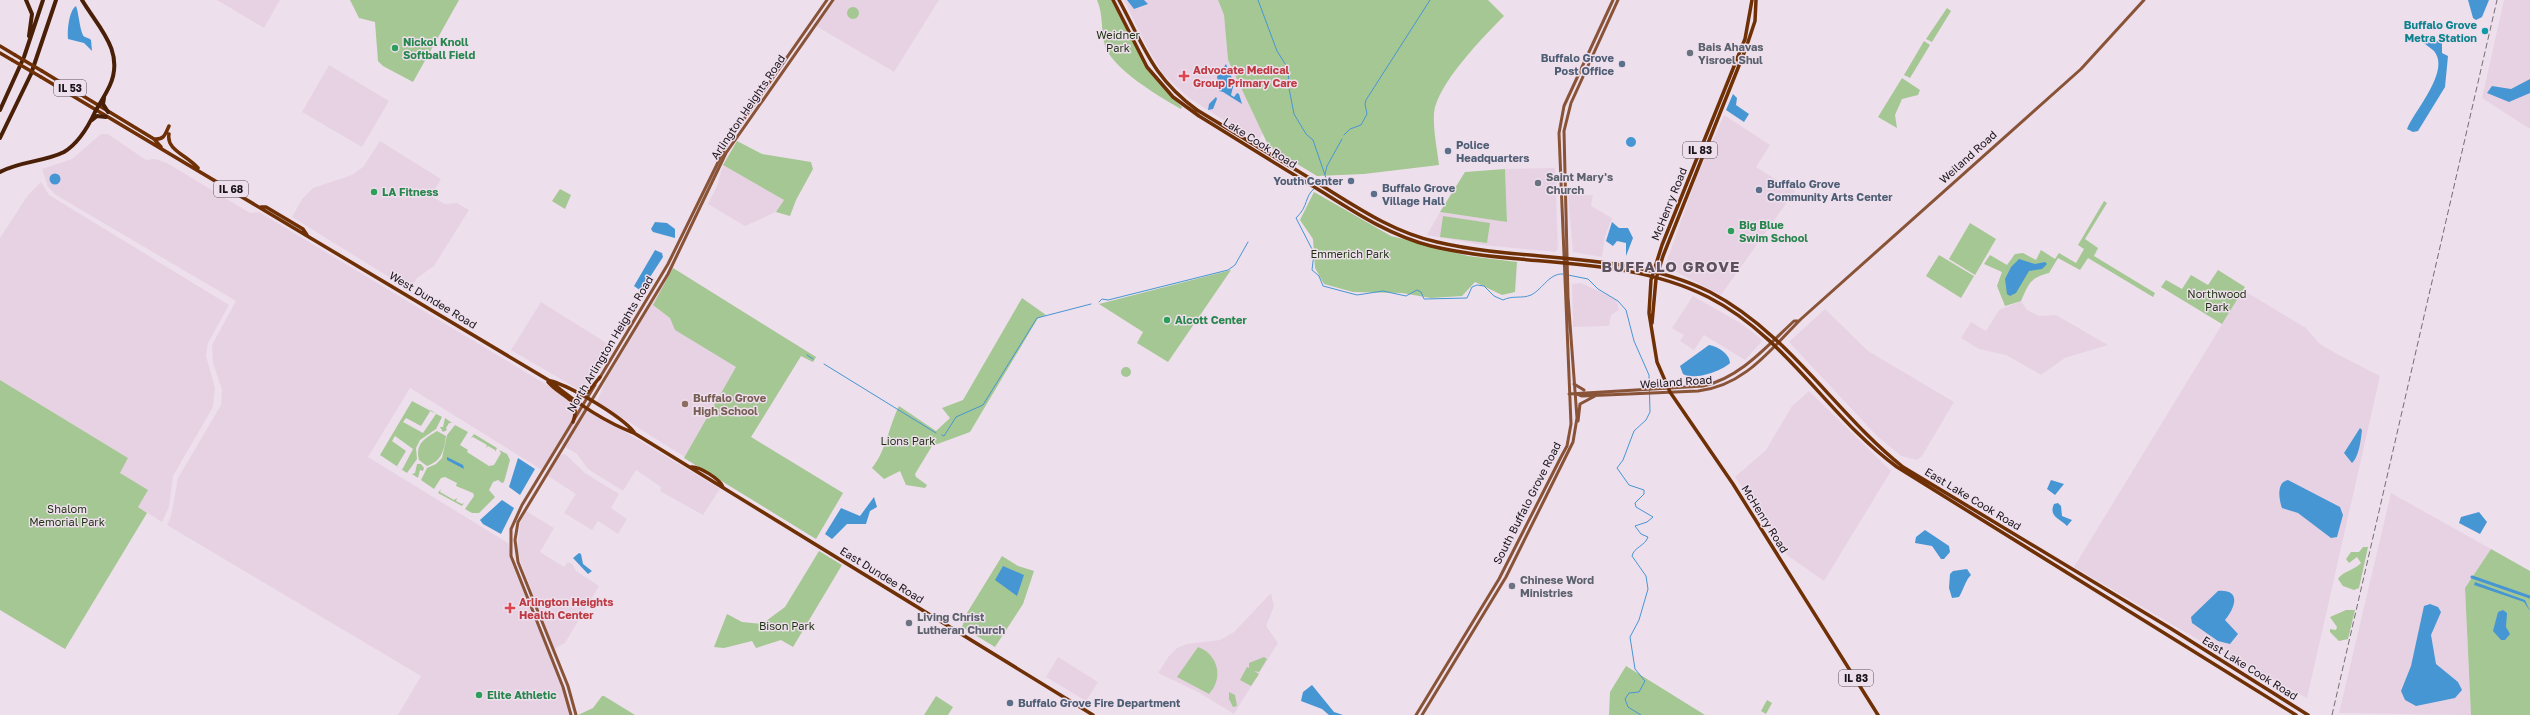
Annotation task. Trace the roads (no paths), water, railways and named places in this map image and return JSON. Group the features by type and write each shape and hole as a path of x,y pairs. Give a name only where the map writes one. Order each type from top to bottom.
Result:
{"highway":[{"path":"26,0 31,9 32,19 27,50"},
{"path":"0,110 27,50 43,0"},
{"path":"0,138 30,74 56,0"},
{"path":"0,172 16,164 64,151 79,138 104,97 113,77 114,54 107,37 82,0"},
{"path":"104,97 103,104 108,112"},
{"path":"90,122 97,116 106,117"}],"main road":[{"name":"North Arlington Heights Road","path":"571,715 548,648 515,568 510,547 512,526 522,505 668,264 728,142 827,0"},
{"name":"Arlington Heights Road","path":"679,252 729,149 833,0"},
{"name":"Lake Cook Road","path":"1113,0 1144,62 1173,97 1199,116 1380,227 1416,242 1447,249 1510,258 1565,262 1654,272"},
{"name":"Lake Cook Road","path":"1119,0 1147,57 1176,93 1197,110 1382,222 1418,237 1448,245 1510,252 1657,278"},
{"name":"South Buffalo Grove Road","path":"1416,715 1499,579 1564,451 1571,424 1566,272 1561,224 1558,145 1561,118 1570,93 1613,0"},
{"name":"South Buffalo Grove Road","path":"1565,262 1567,253 1563,149 1566,120 1571,103 1618,0"},
{"name":"McHenry Road","path":"1752,0 1745,39 1662,245 1652,276 1648,304 1652,328 1658,362 1670,392 1733,484 1878,715"},
{"name":"McHenry Road","path":"1652,328 1657,278 1663,256 1750,38 1756,0"},
{"name":"Weiland Road","path":"1576,394 1582,396 1670,392 1714,389 1729,384 1780,342 1798,321 2081,69 2144,0"},
{"name":"IL 53","path":"0,46 98,106"},
{"name":"IL 68","path":"0,52 96,110"},
{"name":"West Dundee Road","path":"98,106 154,139 161,147"},
{"name":"West Dundee Road","path":"96,110 261,207 266,207 303,229 307,235 550,381 583,404"},
{"path":"1561,118 1566,120"},
{"path":"154,139 160,139 165,136 168,126"},
{"path":"168,134 170,146 190,158 200,171"},
{"path":"1561,224 1566,224"},
{"name":"North Arlington Heights Road","path":"576,715 568,686 518,562 514,540 522,514 591,402 679,252"},
{"path":"1510,252 1510,258"},
{"name":"East Lake Cook Road","path":"1654,272 1686,282 1722,299 1776,338 1860,429 1903,467 2170,628 2308,715"},
{"name":"East Lake Cook Road","path":"1657,278 1694,290 1721,304 1772,341 1862,438 1897,467 2296,715"},
{"name":"South Buffalo Grove Road","path":"1422,715 1503,582 1564,462 1575,433 1576,394 1566,280"},
{"name":"Weiland Road","path":"1576,394 1589,391 1703,386 1726,379 1776,338 1794,321 1798,321"},
{"path":"578,394 588,392 600,377"},
{"path":"545,378 556,391 576,406 573,422"},
{"name":"West Dundee Road","path":"550,381 587,399"},
{"path":"1574,383 1579,389 1589,391"},
{"path":"1569,394 1576,394"},
{"path":"1575,433 1580,404 1590,398 1608,394"},
{"name":"East Dundee Road","path":"587,399 628,425 634,433"},
{"name":"East Dundee Road","path":"583,404 723,487 1093,715"}],"water":[{"path":"1127,0 1144,0 1148,4 1134,9"},
{"path":"2468,0 2489,0 2482,17 2476,20 2473,18"},
{"path":"76,6 83,35 91,40 92,51 84,43 68,39 70,16"},
{"path":"2428,39 2442,42 2442,53 2448,56 2445,87 2418,131 2413,132 2407,129 2430,91 2438,69 2438,59 2434,51 2424,43"},
{"path":"1226,64 1234,83 1231,95 1234,97 1237,93 1239,94 1242,104 1219,91 1217,76"},
{"path":"2530,79 2530,93 2509,102 2487,93 2492,86 2511,89"},
{"path":"1733,94 1737,98 1736,105 1749,114 1744,122 1726,110"},
{"path":"1216,97 1217,99 1213,109 1208,110 1209,104"},
{"path":"1629,137 1633,137 1635,138 1635,146 1629,147 1626,144 1626,140"},
{"path":"53,174 57,174 59,175 59,183 53,184 50,181 50,177"},
{"path":"655,222 667,223 675,229 675,238 653,232 651,229"},
{"path":"1612,222 1619,228 1628,228 1633,238 1626,256 1626,243 1617,241 1613,246 1606,241"},
{"path":"655,250 662,253 663,257 641,291 634,286"},
{"path":"2019,259 2035,264 2045,262 2047,264 2042,269 2029,271 2016,293 2010,296 2007,294 2005,279 2011,267"},
{"path":"1709,345 1722,351 1728,357 1730,363 1721,369 1700,376 1688,376 1683,374 1680,366"},
{"path":"2360,428 2362,430 2359,448 2352,463 2344,453"},
{"path":"447,457 463,465 464,469 447,460"},
{"path":"518,458 535,469 520,495 509,487"},
{"path":"2051,480 2064,484 2055,495 2047,489"},
{"path":"2288,480 2340,507 2343,515 2337,537 2331,538 2298,513 2282,508 2279,492 2284,481"},
{"path":"874,497 877,507 870,511 866,524 847,524 832,539 825,534 841,508 860,516"},
{"path":"502,500 514,508 501,534 483,524 480,520"},
{"path":"2058,503 2061,506 2062,516 2072,520 2067,526 2054,515 2054,504"},
{"path":"2479,512 2487,522 2480,534 2459,523 2461,517"},
{"path":"1925,530 1949,546 1950,552 1944,559 1941,559 1932,546 1915,543 1916,537"},
{"path":"579,553 581,554 583,564 592,571 588,574 573,558"},
{"path":"1003,566 1024,575 1017,596 995,580"},
{"path":"1967,569 1971,575 1959,597 1952,598 1949,588 1950,574 1953,571"},
{"path":"2475,582 2525,600 2530,611 2524,602 2474,585"},
{"path":"2218,591 2226,591 2231,593 2234,600 2232,610 2225,620 2238,634 2230,644 2218,641 2192,623 2191,617"},
{"path":"2430,604 2438,607 2441,612 2431,635 2436,664 2458,682 2462,690 2455,698 2416,706 2405,700 2401,691 2411,666 2424,606"},
{"path":"2503,610 2507,613 2506,627 2510,634 2505,640 2501,640 2493,631 2498,612"},
{"path":"1312,685 1334,712 1343,715 1329,715 1322,709 1301,701 1303,692"}],"waterway":[{"path":"1258,0 1277,51 1289,70 1288,83 1294,114 1306,134 1313,140 1326,178 1323,184"},
{"path":"1344,135 1350,129 1361,125 1367,114 1365,104 1366,100 1430,0"},
{"path":"1325,174 1327,166 1342,139"},
{"path":"1315,188 1309,194 1303,209 1296,218 1314,253 1312,270 1319,276 1323,286 1357,295 1383,291 1406,296 1417,290 1421,292 1424,299 1467,298 1472,287 1477,285 1484,286 1494,296 1503,300 1531,295 1554,276 1563,274"},
{"path":"1099,302 1102,299 1108,300 1228,270 1235,265 1248,242"},
{"path":"1568,275 1588,279 1598,289 1618,301 1626,310 1634,341 1649,375 1650,412 1646,420 1634,431 1623,460 1617,468 1629,485 1644,490 1644,494 1635,503 1636,507 1653,517 1647,522 1635,526 1641,534 1648,537 1647,540 1635,550 1632,556 1646,576 1648,589 1639,620 1630,637 1635,669 1645,681 1639,692 1629,693 1625,699 1628,707 1641,715"},
{"path":"942,435 944,436 956,417 983,405 1037,318 1091,304"},
{"path":"807,355 813,359"},
{"path":"824,364 936,433"},
{"path":"2472,577 2530,597"}],"railway":[{"path":"2332,715 2497,0"}],"place":[{"name":"Buffalo Grove Metra Station","path":"2485,31"},
{"name":"Nickol Knoll Softball Field","path":"395,48"},
{"name":"Bais Ahavas Yisroel Shul","path":"1690,53"},
{"name":"Buffalo Grove Post Office","path":"1622,64"},
{"name":"Advocate Medical Group Primary Care","path":"1184,76"},
{"name":"Police Headquarters","path":"1448,151"},
{"name":"Youth Center","path":"1351,181"},
{"name":"Saint Mary's Church","path":"1538,183"},
{"name":"Buffalo Grove Community Arts Center","path":"1759,190"},
{"name":"LA Fitness","path":"374,192"},
{"name":"Buffalo Grove Village Hall","path":"1374,194"},
{"name":"Big Blue Swim School","path":"1731,231"},
{"name":"Alcott Center","path":"1167,320"},
{"name":"Buffalo Grove High School","path":"685,404"},
{"name":"Chinese Word Ministries","path":"1512,586"},
{"name":"Arlington Heights Health Center","path":"510,608"},
{"name":"Living Christ Lutheran Church","path":"909,623"},
{"name":"Elite Athletic","path":"479,695"},
{"name":"Buffalo Grove Fire Department","path":"1010,703"}],"district":[{"name":"BUFFALO GROVE","path":"1671,267"}],"park label":[{"name":"Weidner Park","path":"1118,41"},
{"name":"Emmerich Park","path":"1350,254"},
{"name":"Northwood Park","path":"2217,300"},
{"name":"Lions Park","path":"908,441"},
{"name":"Shalom Memorial Park","path":"67,515"},
{"name":"Bison Park","path":"787,626"}]}
